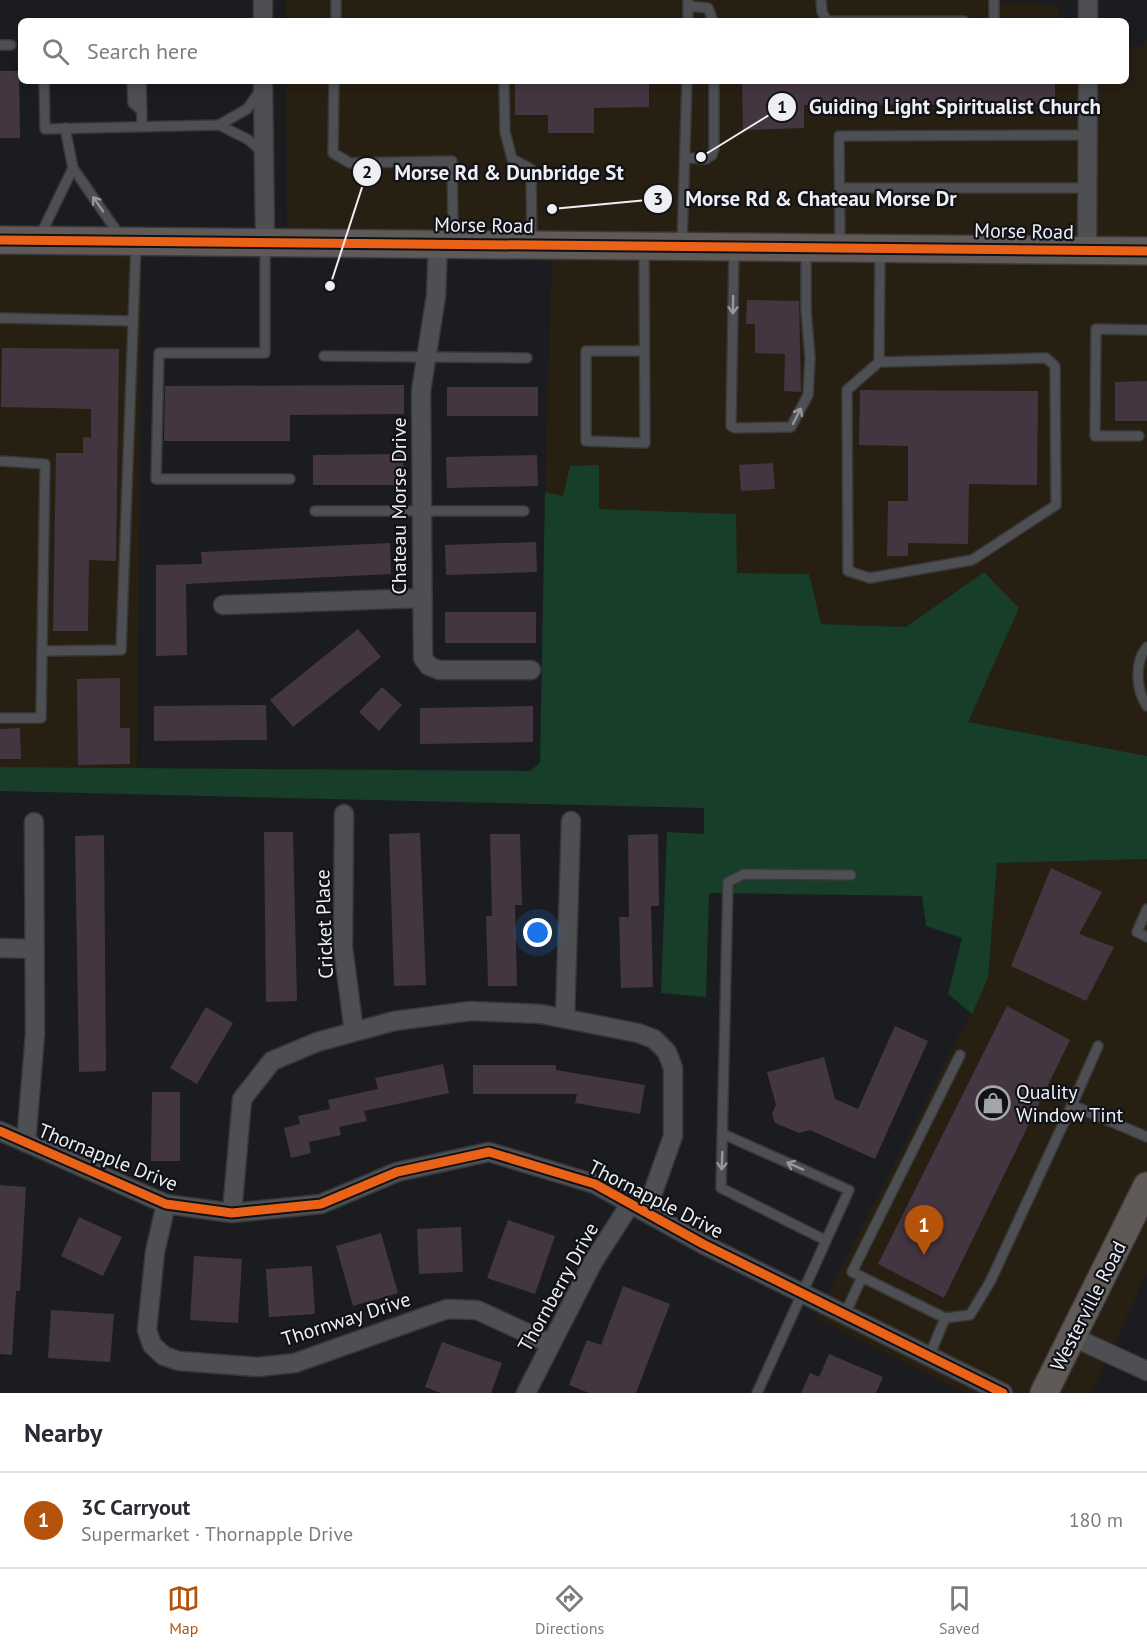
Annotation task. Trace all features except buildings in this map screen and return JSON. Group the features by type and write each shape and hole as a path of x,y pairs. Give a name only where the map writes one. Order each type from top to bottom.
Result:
{"main road":[{"name":"Morse Road","path":"0,240 265,240 1147,251"},
{"name":"Westerville Road","path":"1044,1393 1147,1186"}],"street":[{"path":"263,0 263,18"},
{"path":"1088,0 1088,18"},
{"path":"263,84 265,240"},
{"path":"1087,250 1088,84"},
{"name":"Chateau Morse Drive","path":"438,242 436,296 421,391 423,658 429,666 439,670 531,670"},
{"path":"223,605 422,598"},
{"name":"Cricket Place","path":"344,814 343,947 354,1032"},
{"path":"566,1018 572,821"},
{"path":"26,1143 35,1034 34,822"},
{"path":"0,948 35,949"},
{"name":"Thornberry Drive","path":"232,1213 242,1099 272,1061 317,1042 394,1021 471,1011 541,1014 638,1033 654,1039 667,1052 673,1068 673,1136 638,1208 593,1262 526,1393"},
{"name":"Thornapple Drive","path":"0,1131 166,1204 232,1213 321,1204 397,1172 489,1152 595,1184 804,1294 1003,1393"},
{"name":"Thornway Drive","path":"166,1204 155,1252 147,1330 152,1345 164,1356 179,1361 258,1367 295,1363 447,1309 477,1310 551,1344"},
{"path":"1073,1337 1147,1371"}],"lane":[{"path":"336,0 336,18"},
{"path":"821,0 822,12 825,18"},
{"path":"994,0 994,18"},
{"path":"688,3 708,8 712,18"},
{"path":"0,45 11,45"},
{"path":"44,84 45,124"},
{"path":"45,124 50,109 49,84"},
{"path":"132,84 133,104 142,111"},
{"path":"141,84 142,125"},
{"path":"219,125 247,109 263,84"},
{"path":"334,84 333,153 350,163 452,161 453,228 438,242"},
{"path":"504,84 505,132 512,159 531,169 532,244"},
{"path":"682,246 687,84"},
{"path":"686,158 706,159 712,155 714,149 714,84"},
{"path":"45,124 65,128 219,125 249,140 264,153"},
{"path":"42,651 122,650 133,321 129,240 73,168 65,128"},
{"path":"840,247 839,136 1088,135"},
{"path":"38,240 73,168"},
{"path":"840,188 1088,188"},
{"path":"265,240 265,353 159,353 156,479 290,479"},
{"path":"644,245 645,443 586,441 586,351 644,351"},
{"path":"734,246 731,426 745,429 792,427 808,394 810,358 806,309 806,247"},
{"path":"879,362 1046,358 1054,366 1056,505 972,560 870,578 848,571 847,390 879,362 880,248"},
{"path":"0,318 133,321"},
{"path":"1139,436 1095,436 1096,329 1147,330"},
{"path":"324,356 527,358"},
{"path":"0,462 45,464 41,718 0,718"},
{"path":"315,511 524,512"},
{"path":"1147,647 1138,669 1139,686 1147,706"},
{"path":"825,1240 721,1188 728,882 744,874 851,875"},
{"path":"1147,909 1137,932 1147,937"},
{"path":"960,1055 852,1272 945,1318 970,1315 990,1282 1098,1046"},
{"path":"1072,1105 1147,1137"},
{"path":"723,1134 849,1190 758,1393"},
{"path":"845,1314 862,1277"},
{"path":"929,1357 945,1318"}],"shaded area":[{"path":"286,0 1000,0 1000,3 1059,5 1059,18 286,18"},
{"path":"1147,39 1147,756 968,722 1018,608 984,572 906,627 820,624 809,574 737,573 735,514 599,509 598,465 563,496 545,492 552,249 287,247 286,84 1129,84 1129,47 1143,46"},
{"path":"0,241 142,244 137,768 0,767"},
{"path":"1147,859 1147,1273 1092,1393 964,1393 816,1318 988,978 997,863"}],"green space":[{"path":"599,465 599,509 736,514 737,573 809,574 821,624 906,627 984,572 1019,608 968,722 1147,756 1147,859 997,863 988,978 972,1014 948,994 962,938 926,926 922,896 709,893 706,997 661,993 667,832 704,834 704,808 0,791 0,767 530,771 540,763 545,492 563,496 570,466"}],"cycle path":[{"path":"0,240 1147,251"},
{"path":"0,1131 166,1204 232,1213 321,1204 397,1172 489,1152 595,1184 703,1244 1003,1393"}],"place":[{"name":"Guiding Light Spiritualist Church","path":"701,157"},
{"name":"Morse Rd & Chateau Morse Dr","path":"552,209"},
{"name":"Morse Rd & Dunbridge St","path":"330,286"},
{"name":"Quality Window Tint","path":"993,1103"},
{"name":"3C Carryout","path":"924,1255"}]}
